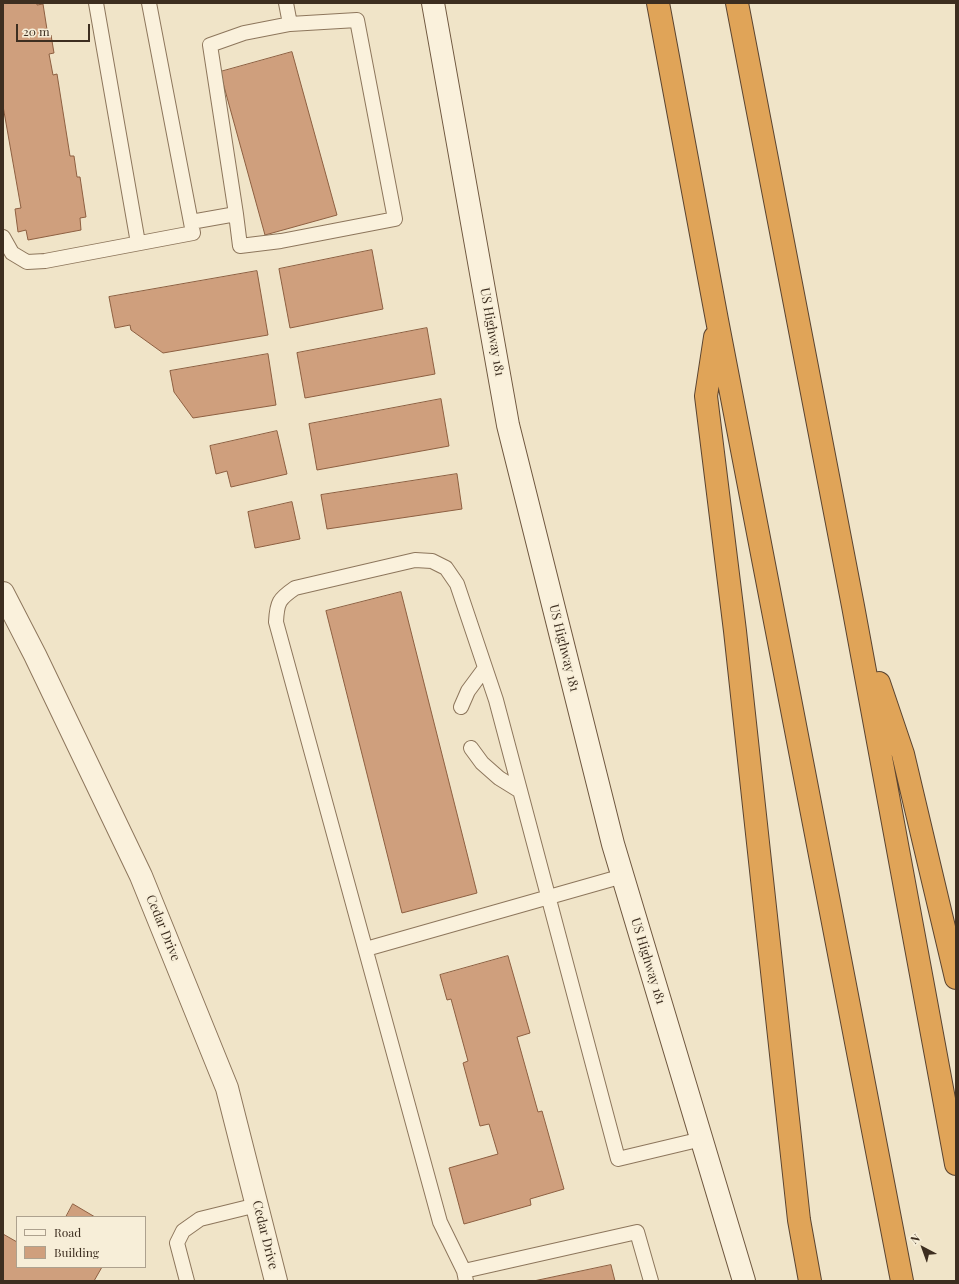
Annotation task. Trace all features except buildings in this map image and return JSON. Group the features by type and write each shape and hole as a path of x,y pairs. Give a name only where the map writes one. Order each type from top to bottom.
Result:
{"highway":[{"path":"658,3 717,320 902,1281"},
{"path":"737,3 853,606 956,1164"},
{"path":"717,320 706,396 737,646 799,1220 810,1281"},
{"path":"853,606 902,754 956,978"}],"main road":[{"name":"US Highway 181","path":"433,3 508,425 611,836 744,1281"},
{"name":"Cedar Drive","path":"3,593 38,662 141,876 227,1088 276,1281"}],"lane":[{"path":"96,3 138,243"},
{"path":"3,237 12,253 27,262 45,261 193,233 149,3"},
{"path":"286,3 290,24"},
{"path":"357,20 396,219 282,241 240,246 236,214 210,45 244,34 290,24 357,20"},
{"path":"191,222 236,214"},
{"path":"650,1281 637,1232 465,1276 440,1222 276,622 276,606 284,596 295,588 415,560 432,561 446,568 457,584 496,700 618,1159 702,1139"},
{"path":"461,708 468,691 485,668"},
{"path":"471,748 482,763 499,778 520,791"},
{"path":"366,949 623,876"},
{"path":"187,1281 177,1243 183,1231 200,1219 257,1205"}]}
